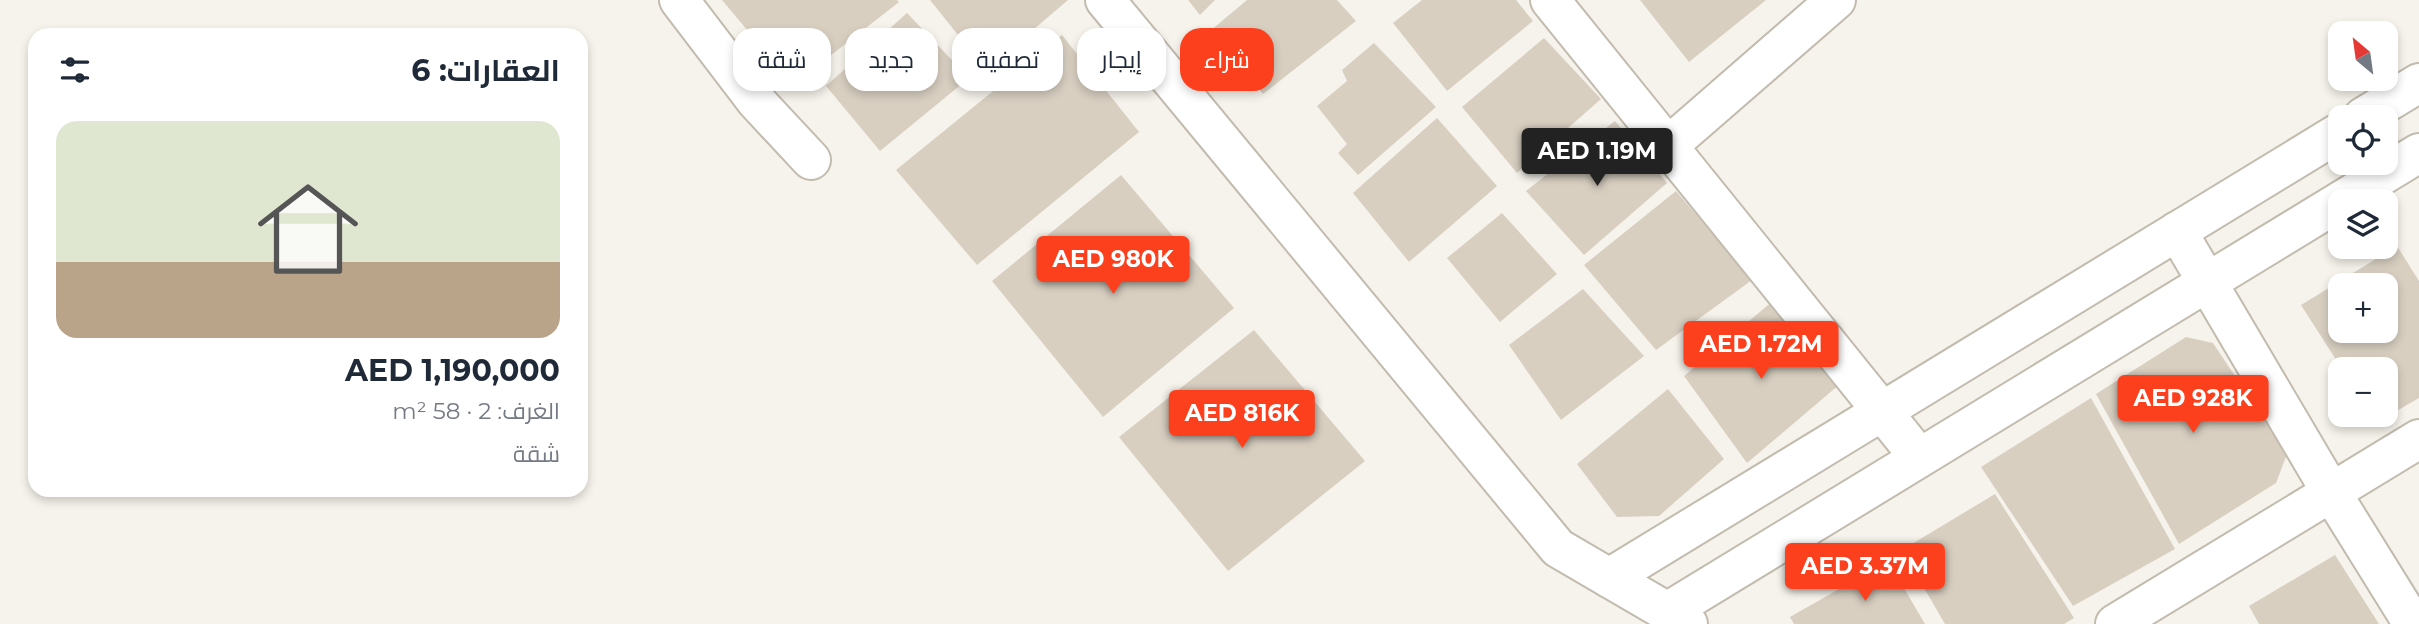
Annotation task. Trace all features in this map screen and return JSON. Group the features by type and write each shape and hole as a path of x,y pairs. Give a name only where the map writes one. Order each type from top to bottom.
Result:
{"street":[{"path":"680,0 756,100 811,160"},
{"path":"1105,0 1558,548 1678,618 1919,457 2419,153"},
{"path":"1550,0 1919,457"},
{"path":"1668,146 1836,0"},
{"path":"2383,105 2419,83"},
{"path":"1609,578 2328,139"},
{"path":"2177,231 2331,492 2413,624"},
{"path":"2115,624 2419,439"}],"building":[{"path":"722,0 899,2 866,28 845,28 845,44 831,55 831,28 745,28"},
{"path":"930,0 1068,0 1035,28 952,28"},
{"path":"1188,0 1215,0 1200,15"},
{"path":"1247,0 1337,0 1356,21 1274,85 1274,28 1214,28"},
{"path":"1422,0 1516,0 1533,21 1447,91 1393,23"},
{"path":"1640,0 1766,0 1689,62"},
{"path":"907,13 921,28 890,28"},
{"path":"1063,36 1077,54 1077,91 1106,91 1139,132 977,265 896,170 993,91 1063,91"},
{"path":"1544,38 1601,99 1517,173 1462,107"},
{"path":"1374,43 1436,107 1358,175 1338,153 1347,144 1317,106 1347,81 1342,70"},
{"path":"938,46 952,60 953,91 880,151 830,91 831,81 845,69 845,91 938,91"},
{"path":"1437,118 1497,186 1409,262 1353,193"},
{"path":"1615,121 1667,183 1584,255 1526,191"},
{"path":"1121,175 1234,308 1103,417 992,281"},
{"path":"1676,191 1752,280 1656,350 1584,265"},
{"path":"1502,213 1557,274 1500,322 1447,258"},
{"path":"2398,248 2419,281 2419,398 2398,410 2398,357 2334,357 2301,305 2328,288 2328,343 2398,343 2398,273 2353,273 2376,259 2398,259"},
{"path":"1583,289 1644,356 1561,420 1509,345"},
{"path":"1774,300 1840,384 1747,463 1684,376"},
{"path":"1254,330 1365,461 1228,571 1119,437"},
{"path":"2186,337 2213,343 2287,454 2276,483 2179,544 2096,394"},
{"path":"1668,389 1724,459 1659,516 1617,517 1577,464"},
{"path":"2091,398 2175,549 2073,606 1981,467"},
{"path":"1995,494 2074,618 2064,624 1945,624 1902,550"},
{"path":"2335,555 2379,624 2259,624 2249,606"},
{"path":"1888,561 1925,624 1794,624 1790,617"}]}
